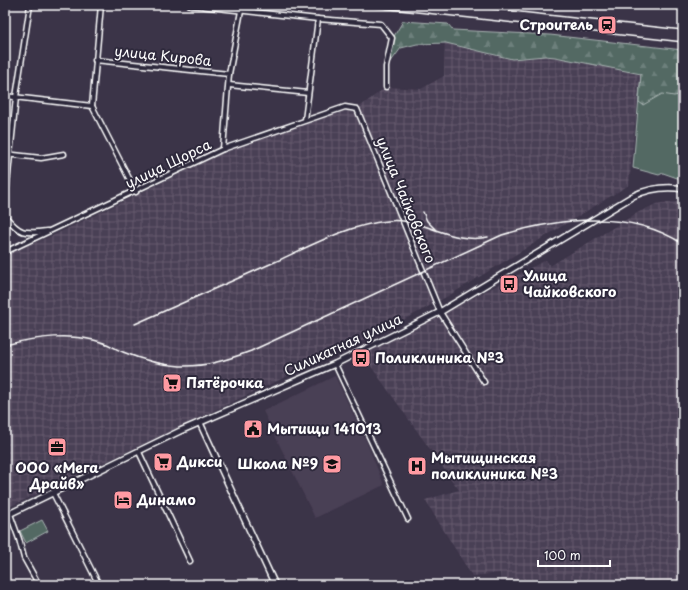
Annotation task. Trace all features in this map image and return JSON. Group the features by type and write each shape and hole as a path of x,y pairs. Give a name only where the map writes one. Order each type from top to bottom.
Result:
{"street":[{"path":"5,204 8,154 30,5"},
{"path":"101,5 92,106 136,192"},
{"path":"190,5 318,19 381,24 392,38 386,67 386,87"},
{"path":"223,149 229,74 241,11"},
{"path":"305,120 318,19"},
{"name":"улица Кирова","path":"95,60 229,74"},
{"path":"229,84 308,94"},
{"path":"5,96 92,106"},
{"name":"улица Щорса","path":"5,252 136,192 223,149 345,107"},
{"name":"улица Чайковского","path":"345,107 357,109 440,312"},
{"path":"8,154 41,158 64,154"},
{"name":"Силикатная улица","path":"8,515 200,423 335,364 440,312 634,196 651,188 668,187 683,189"},
{"path":"5,216 16,229 31,233 52,230"},
{"path":"440,312 484,382"},
{"path":"335,364 408,519"},
{"path":"200,423 275,585"},
{"path":"139,452 190,561"},
{"path":"53,493 99,585"},
{"path":"8,515 19,538 24,558 39,585"}],"shaded area":[{"path":"445,40 565,49 640,75 629,185 448,296 379,333 5,509 5,254 52,236 227,151 344,110 353,112 386,87 421,89 444,76"},
{"path":"683,202 683,585 501,585 500,573 472,576 425,500 459,490 363,355 546,260 550,266 639,212 656,204"},
{"name":"Школа №9","path":"335,376 367,443 384,485 315,518 263,411"}],"green space":[{"path":"403,21 448,24 453,30 550,35 683,50 683,55 681,57 683,59 683,89 679,95 674,96 662,94 643,105 639,102 641,74 555,57 545,56 512,59 446,43 417,44 401,48 390,63 388,61 393,38"},
{"path":"642,61 683,63 683,180 663,173 659,175 633,168"},
{"path":"42,520 48,531 26,543 20,531"}],"railway":[{"path":"354,5 683,42"},
{"path":"459,5 683,30"},
{"path":"423,212 427,221 435,229"},
{"path":"135,324 331,236 373,223 401,221 425,226 462,237 488,237"},
{"path":"5,345 42,338 80,338 104,343 130,355 158,363 180,366 207,364 225,360 251,351 502,235 524,229 571,221 617,221 640,225 662,233 683,244"}],"place":[{"name":"Строитель","path":"607,25"},
{"name":"Улица Чайковского","path":"509,284"},
{"name":"Поликлиника №3","path":"361,358"},
{"name":"Пятёрочка","path":"172,383"},
{"name":"Мытищи 141013","path":"253,429"},
{"name":"ООО «Мега Драйв»","path":"57,447"},
{"name":"Дикси","path":"163,462"},
{"name":"Школа №9","path":"332,464"},
{"name":"Мытищинская поликлиника №3","path":"417,466"},
{"name":"Динамо","path":"123,500"}]}
